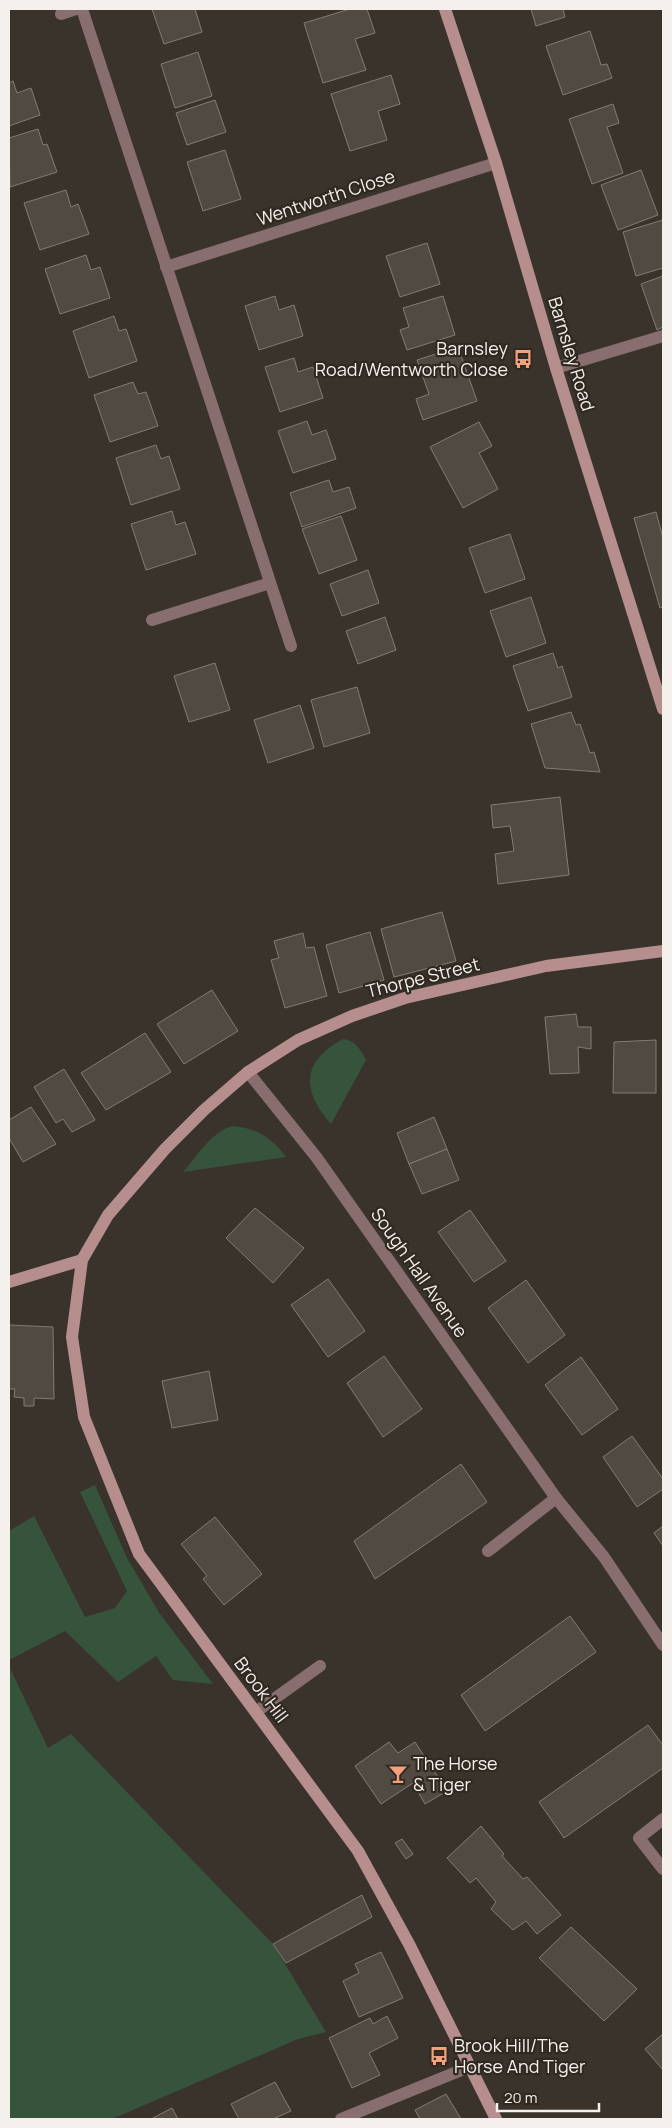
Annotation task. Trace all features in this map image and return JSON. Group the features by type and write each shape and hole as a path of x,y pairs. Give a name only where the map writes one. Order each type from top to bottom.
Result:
{"main road":[{"name":"Barnsley Road","path":"445,9 496,163 556,368 663,708"},
{"name":"Thorpe Street","path":"82,1260 108,1215 133,1184 204,1110 248,1072 298,1040 352,1016 404,998 546,966 663,951"},
{"path":"9,1282 82,1260"},
{"name":"Brook Hill","path":"82,1260 72,1337 84,1417 139,1554 358,1851 409,1944 496,2119"}],"street":[{"path":"61,14 76,9"},
{"path":"82,9 291,646"},
{"name":"Wentworth Close","path":"166,267 496,163"},
{"path":"556,368 663,336"},
{"path":"152,620 270,583"},
{"name":"Sough Hall Avenue","path":"248,1072 317,1158 556,1498 604,1557 663,1645"},
{"path":"488,1551 556,1498"},
{"path":"256,1712 320,1666"},
{"path":"663,1819 639,1838 663,1869"},
{"path":"341,2119 469,2067"}],"green space":[{"path":"343,1039 354,1043 366,1060 331,1124 314,1100 310,1077 319,1057"},
{"path":"233,1126 249,1129 263,1135 275,1144 286,1157 183,1172 218,1133"},
{"path":"95,1485 127,1558 160,1614 213,1684 173,1680 156,1656 118,1682 65,1631 9,1660 9,1531 34,1516 85,1617 115,1608 127,1591 80,1492"},
{"path":"9,1666 48,1748 71,1734 273,1944 326,2032 298,2039 112,2119 9,2119"}],"building":[{"path":"152,9 195,9 202,32 164,44"},
{"path":"350,9 367,9 375,33 355,39 366,70 323,83 304,23"},
{"path":"531,9 563,9 565,17 536,26"},
{"path":"590,31 601,65 607,64 612,78 563,95 546,46"},
{"path":"198,52 212,96 175,108 161,64"},
{"path":"391,75 400,104 378,111 387,140 350,151 331,94"},
{"path":"13,81 17,93 31,88 40,115 9,126 9,83"},
{"path":"215,100 226,132 187,145 176,113"},
{"path":"613,104 619,123 607,127 623,173 592,184 569,119"},
{"path":"38,129 43,145 47,144 57,172 10,187 9,138"},
{"path":"225,150 241,199 203,211 187,162"},
{"path":"641,170 658,215 618,230 601,185"},
{"path":"66,190 71,207 78,204 89,234 40,250 24,203"},
{"path":"663,220 663,268 636,276 623,232"},
{"path":"427,243 440,284 400,297 386,256"},
{"path":"86,255 91,270 100,267 110,298 60,314 45,269"},
{"path":"663,276 663,327 657,330 641,284"},
{"path":"275,296 279,310 294,305 303,336 259,350 245,306"},
{"path":"443,296 455,335 407,350 400,330 409,327 403,308"},
{"path":"114,316 119,331 126,329 137,361 89,378 73,331"},
{"path":"458,347 477,401 423,420 416,399 429,394 417,360"},
{"path":"294,358 298,372 313,367 323,398 280,412 265,367"},
{"path":"133,382 138,394 146,392 158,426 110,442 94,395"},
{"path":"307,421 312,435 326,430 336,459 293,473 278,431"},
{"path":"479,422 492,446 479,453 498,489 463,508 430,447"},
{"path":"156,445 161,459 169,456 180,489 131,505 116,458"},
{"path":"329,480 333,492 349,487 356,508 302,527 290,493"},
{"path":"172,511 176,525 185,522 196,554 146,570 131,524"},
{"path":"656,512 663,538 663,607 660,608 634,518"},
{"path":"341,516 357,560 319,574 302,529"},
{"path":"510,534 525,579 485,593 469,548"},
{"path":"368,570 379,603 342,616 330,584"},
{"path":"531,597 546,643 506,657 490,611"},
{"path":"385,617 396,650 358,664 346,631"},
{"path":"553,653 558,668 562,666 572,697 528,711 513,666"},
{"path":"215,663 230,710 189,722 174,676"},
{"path":"357,687 370,733 324,747 311,700"},
{"path":"300,705 314,748 268,763 254,720"},
{"path":"571,712 576,725 580,724 590,753 594,752 600,772 545,768 531,724"},
{"path":"560,797 569,875 498,884 495,854 514,851 510,826 493,828 491,805"},
{"path":"442,912 456,961 394,977 381,929"},
{"path":"370,932 384,980 339,993 326,945"},
{"path":"303,933 306,948 314,947 327,996 285,1008 271,960 279,958 274,941"},
{"path":"212,990 238,1031 184,1064 157,1024"},
{"path":"576,1014 578,1027 591,1027 591,1049 578,1047 579,1073 550,1074 545,1017"},
{"path":"145,1033 171,1072 106,1110 81,1073"},
{"path":"656,1040 656,1093 613,1093 614,1042"},
{"path":"64,1069 95,1120 72,1132 63,1119 56,1123 34,1087"},
{"path":"31,1107 56,1144 23,1162 9,1138 9,1120"},
{"path":"434,1117 447,1149 409,1164 397,1133"},
{"path":"447,1149 459,1180 422,1194 409,1164"},
{"path":"255,1208 304,1248 273,1283 226,1238"},
{"path":"470,1210 506,1261 474,1282 438,1232"},
{"path":"328,1279 365,1331 328,1357 291,1305"},
{"path":"526,1280 565,1335 528,1363 488,1308"},
{"path":"9,1325 53,1327 54,1399 34,1398 34,1406 24,1406 24,1398 14,1397 15,1389 9,1389"},
{"path":"384,1356 422,1409 383,1437 347,1383"},
{"path":"581,1357 618,1409 582,1435 545,1385"},
{"path":"209,1371 218,1420 172,1428 162,1381"},
{"path":"632,1436 663,1479 663,1489 637,1507 603,1457"},
{"path":"461,1464 487,1502 375,1579 354,1541"},
{"path":"215,1517 262,1574 224,1605 203,1579 207,1576 181,1544"},
{"path":"663,1526 663,1546 654,1533"},
{"path":"570,1616 596,1652 485,1731 461,1695"},
{"path":"648,1725 663,1745 663,1768 564,1838 539,1802"},
{"name":"The Horse & Tiger","path":"389,1742 398,1753 415,1742 447,1791 425,1804 413,1783 381,1804 355,1766"},
{"path":"481,1826 504,1854 502,1856 523,1879 527,1877 561,1915 537,1934 526,1921 513,1930 491,1909 496,1902 476,1878 470,1883 447,1858"},
{"path":"402,1839 413,1854 406,1859 395,1843"},
{"path":"362,1895 372,1917 286,1963 273,1944"},
{"path":"571,1927 637,1989 604,2021 539,1958"},
{"path":"381,1952 403,1998 359,2017 343,1981 359,1973 355,1964"},
{"path":"387,2016 398,2038 369,2053 380,2075 352,2088 329,2038 370,2018 373,2024"},
{"path":"663,2034 663,2070 645,2049"},
{"path":"275,2082 291,2111 273,2119 239,2119 231,2104"},
{"path":"446,2094 461,2119 420,2119 415,2110"},
{"path":"172,2108 178,2119 151,2119"}],"place":[{"name":"Barnsley Road/Wentworth Close","path":"523,359"},
{"name":"The Horse & Tiger","path":"398,1774"},
{"name":"Brook Hill/The Horse And Tiger","path":"439,2056"}]}
